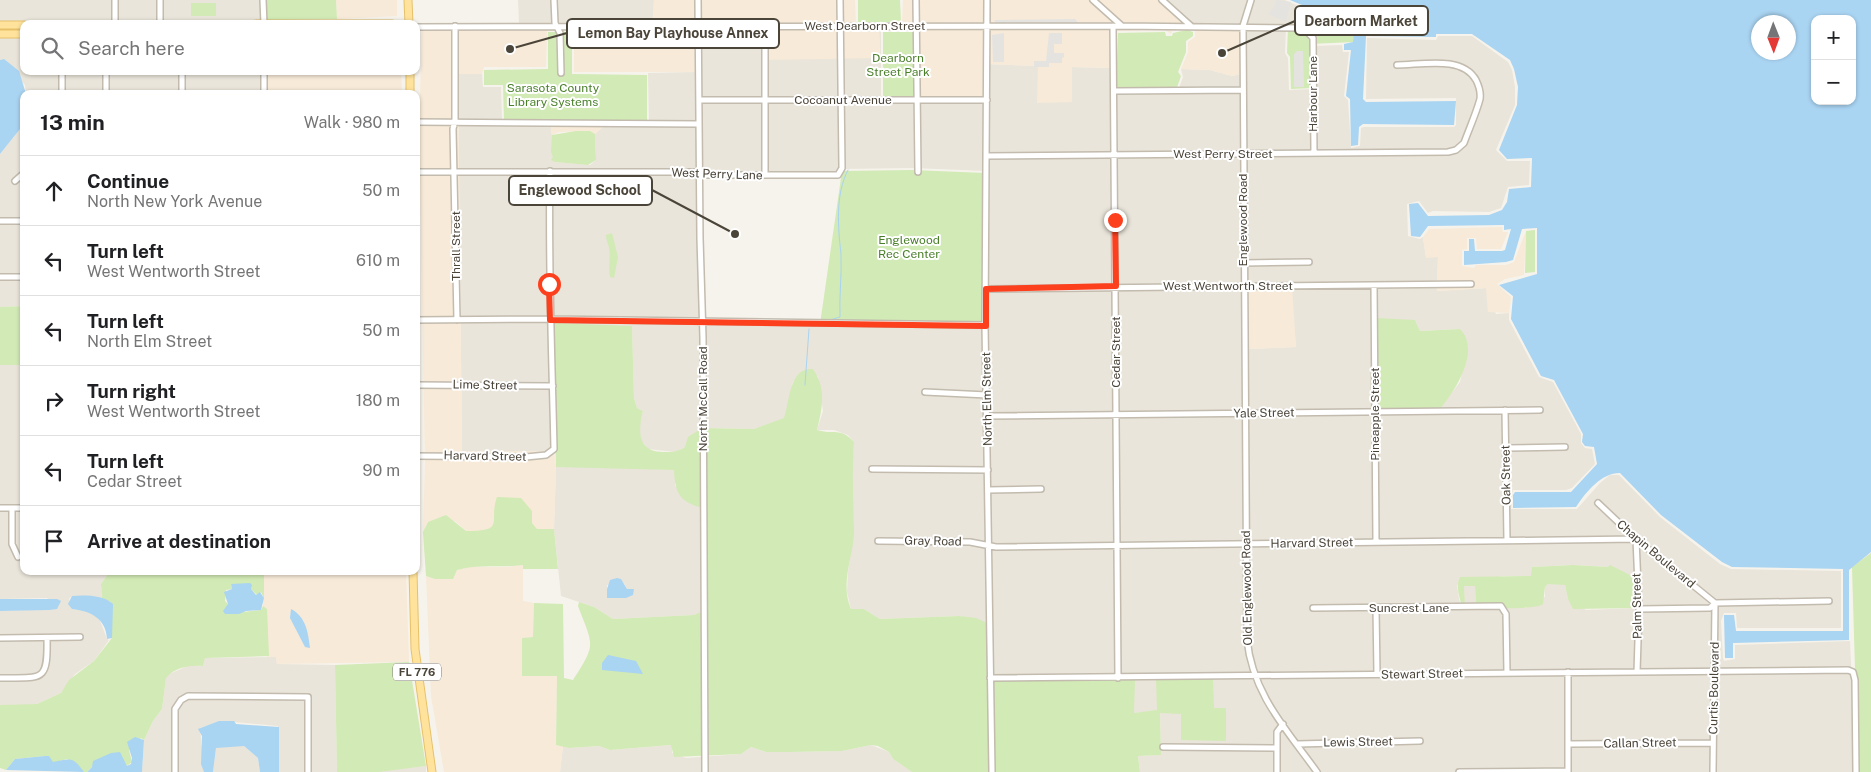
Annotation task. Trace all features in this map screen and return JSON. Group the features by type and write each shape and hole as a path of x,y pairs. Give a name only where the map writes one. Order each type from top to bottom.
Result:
{"main road":[{"path":"408,0 408,20"},
{"path":"0,25 20,25"},
{"path":"0,34 20,34"},
{"path":"410,75 410,90"},
{"name":"FL 776","path":"413,575 416,655 432,772"}],"street":[{"path":"115,0 116,20"},
{"path":"160,0 160,20"},
{"path":"264,0 264,20"},
{"path":"554,0 557,26 560,34 561,73"},
{"name":"North McCall Road","path":"698,0 705,772"},
{"path":"840,0 841,100"},
{"path":"916,0 918,172"},
{"name":"North Elm Street","path":"987,0 986,326 992,772"},
{"path":"1093,0 1122,26"},
{"path":"1162,0 1191,26"},
{"name":"Englewood Road","path":"1245,413 1243,26 1251,0"},
{"name":"Thrall Street","path":"455,26 454,123 457,320"},
{"path":"765,26 766,175"},
{"name":"Cedar Street","path":"1113,26 1118,678"},
{"name":"West Dearborn Street","path":"420,27 1243,26 1303,28 1312,35"},
{"name":"Harbour Lane","path":"1312,35 1314,153"},
{"name":"West Perry Street","path":"986,156 1448,152 1459,148 1464,143 1480,96 1479,88 1471,73 1456,64 1397,65"},
{"path":"62,75 62,90"},
{"path":"106,75 106,90"},
{"path":"182,75 182,90"},
{"path":"264,75 264,90"},
{"path":"1114,91 1243,90"},
{"name":"Cocoanut Avenue","path":"699,100 987,100"},
{"name":"West Perry Lane","path":"420,172 550,171 838,175 842,168 841,100"},
{"path":"420,122 699,124"},
{"path":"550,171 550,320 553,386"},
{"path":"15,181 20,177"},
{"path":"0,221 20,221"},
{"path":"1244,263 1308,262"},
{"path":"0,277 20,277"},
{"name":"West Wentworth Street","path":"986,289 1116,286 1471,284"},
{"name":"Pineapple Street","path":"1374,285 1376,542"},
{"path":"420,320 986,326"},
{"name":"Lime Street","path":"420,385 553,386"},
{"name":"Harvard Street","path":"420,456 546,456 552,452 553,386"},
{"path":"925,392 987,395"},
{"name":"Oak Street","path":"1505,410 1507,540"},
{"name":"Yale Street","path":"987,416 1540,410"},
{"name":"Old Englewood Road","path":"1245,413 1247,639 1254,676 1283,724 1317,772"},
{"path":"1506,448 1565,448"},
{"path":"872,469 988,470"},
{"path":"988,490 1041,489"},
{"name":"Chapin Boulevard","path":"1598,503 1636,539 1715,603"},
{"path":"0,508 20,508"},
{"path":"12,508 12,544 18,557"},
{"name":"Harvard Street","path":"988,544 996,547 1636,539"},
{"name":"Palm Street","path":"1636,539 1639,609 1637,672"},
{"name":"Gray Road","path":"878,541 988,544"},
{"path":"1639,609 1710,608 1715,603 1829,601"},
{"name":"Curtis Boulevard","path":"1713,772 1715,603"},
{"name":"Suncrest Lane","path":"1313,608 1501,606 1504,608 1507,673"},
{"path":"1376,608 1377,674"},
{"path":"0,638 80,637"},
{"path":"0,678 34,677 42,674 47,666 48,638"},
{"name":"Stewart Street","path":"990,678 1848,670 1853,672 1855,680 1856,772"},
{"path":"1459,772 1568,772 1568,672"},
{"path":"175,772 175,709 180,700 188,696 308,697 308,772"},
{"path":"1277,772 1277,732 1283,724"},
{"name":"Lewis Street","path":"1297,744 1420,741"},
{"name":"Callan Street","path":"1568,744 1713,743"},
{"path":"1163,748 1276,748"}],"shaded area":[{"path":"0,0 264,0 264,20 20,20 20,23 0,23"},
{"path":"336,0 397,0 397,16 337,19"},
{"path":"518,0 654,0 653,23 519,23"},
{"path":"654,0 695,0 696,23 653,23"},
{"path":"700,0 855,0 856,23 700,23"},
{"path":"903,0 1160,0 1187,23 902,23"},
{"path":"1160,0 1285,0 1303,8 1299,24 1286,26 1285,53 1288,58 1289,90 1313,89 1315,46 1342,45 1343,52 1349,52 1344,96 1348,100 1351,148 1360,146 1361,128 1364,127 1454,127 1456,125 1456,98 1366,99 1367,38 1436,40 1438,36 1472,36 1508,62 1512,70 1515,87 1515,105 1496,150 1507,161 1530,161 1529,185 1508,187 1501,208 1489,212 1433,211 1428,213 1419,201 1407,204 1408,236 1420,239 1423,237 1426,257 1438,257 1437,291 1486,288 1496,314 1509,313 1509,320 1539,377 1553,382 1581,434 1581,443 1585,448 1592,449 1595,464 1572,488 1566,490 1513,490 1511,509 1577,509 1600,483 1610,475 1619,475 1660,517 1720,564 1731,569 1841,571 1841,628 1737,628 1736,613 1724,613 1721,621 1723,658 1724,661 1735,659 1735,645 1850,641 1856,772 1320,772 1261,686 1253,665 1249,639 1247,349 1296,347 1294,324 1246,286 1245,24 1187,23","holes":["1415,320 1420,331 1460,329 1468,347 1460,382 1440,408","1573,565 1608,567 1634,608 1586,610 1568,599 1565,585 1561,584 1548,584 1545,587 1545,597 1526,608 1518,606 1476,608 1475,585 1464,586 1462,608 1457,585 1503,576 1532,576 1532,567"]},
{"path":"1276,0 1291,2 1286,22 1268,14 1274,7"},
{"path":"1075,19 1079,24 997,25 994,20"},
{"path":"422,29 697,29 696,72 574,72 574,32 572,30 547,31 546,67 484,67 482,74 458,74 462,451 554,451 556,467 554,529 537,529 532,523 532,511 496,501 495,522 491,528 483,531 466,531 455,521 428,522 423,532 425,463 420,94"},
{"path":"697,29 764,29 880,58 879,29 911,29 881,31 881,98 913,100 987,64 1038,66 1038,103 1072,67 1114,68 1114,89 1178,91 1183,77 1181,69 1210,70 1232,76 1241,74 1246,651 1248,666 1257,689 1314,772 1140,772 1138,756 1161,755 1160,713 1181,713 1225,708 1134,713 1134,679 993,682 987,623 959,616 880,619 864,609 851,609 847,592 854,528 851,484 854,442 848,435 834,430 817,430 823,411 818,376 800,374 793,382 785,418 754,429 702,428 685,447 676,452 648,449 641,440 639,428 643,411 637,408 634,398 632,326 554,451 462,451 458,74 482,74 483,87 501,87 502,121 547,124 551,127 555,162 590,165 596,160 595,134 606,124 649,121 648,73 696,72","holes":["912,168 986,171 988,173 987,327 701,323 699,176 840,174 842,169"]},
{"path":"764,29 879,29 880,58 764,60"},
{"path":"911,29 1181,29 1172,31 1171,34 1165,30 1117,31 1114,68 1072,67 1072,102 1037,103 1038,66 987,64 986,102 916,99 914,30"},
{"path":"1191,29 1240,29 1241,74 1232,76 1210,70 1181,69 1188,52 1188,42 1195,37 1195,31"},
{"path":"1004,33 1004,62 993,62 992,35"},
{"path":"1049,33 1062,33 1062,44 1054,44 1054,53 1064,53 1062,63 1049,63 1049,67 1034,67 1034,61 1046,61"},
{"path":"0,37 20,37 20,75 266,75 265,90 26,90 25,85 4,59 0,60"},
{"path":"1297,51 1303,51 1304,87 1294,87 1294,54"},
{"path":"266,75 401,75 402,90 265,90"},
{"path":"547,124 606,124 595,134 590,131 559,132 552,135 551,127"},
{"path":"20,129 20,306 0,307 0,154"},
{"path":"1502,227 1503,232 1508,232 1501,249 1477,249 1476,238 1467,238 1467,249 1462,250 1462,266 1474,268 1476,265 1506,265 1514,262 1526,231 1524,275 1505,279 1497,284 1511,297 1509,313 1488,312 1486,288 1437,291 1438,257 1426,258 1423,237 1429,229"},
{"path":"1246,286 1292,286 1296,347 1247,349"},
{"path":"0,365 20,365 20,575 107,575 101,584 102,598 72,596 69,599 72,609 89,611 99,618 109,640 94,661 75,674 61,693 37,704 0,705 0,611 57,609 47,598 0,599"},
{"path":"586,466 675,470 675,486 703,508 706,610 695,615 613,619 594,607 561,596 554,529 556,467","holes":["624,583 627,589 607,597 607,585"]},
{"path":"523,565 523,601 534,603 533,637 522,638 522,676 557,676 556,745 563,746 560,772 444,772 431,696 426,576 435,579 454,575 457,570 469,567"},
{"path":"264,575 406,575 409,662 277,664 276,657 267,657 263,606"},
{"path":"276,657 277,664 335,665 337,772 279,772 278,726 222,721 200,728 204,772 142,772 144,740 153,721 162,709 166,677 169,674 190,665 203,666 205,658"},
{"path":"672,745 672,753 686,758 741,754 751,747 766,752 790,752 842,751 871,745 889,752 893,759 912,772 560,772 563,746 569,748 599,746 610,750"},
{"path":"221,746 244,746 258,758 260,772 213,772 216,748"},
{"path":"426,766 426,772 378,772 378,771"}],"green space":[{"path":"264,0 336,0 337,19 264,20"},
{"path":"858,0 900,0 901,22 858,22"},
{"path":"191,3 216,3 216,16 191,16"},
{"path":"1306,6 1314,10 1330,27 1354,27 1353,42 1310,44 1311,88 1291,89 1290,57 1287,53 1288,27 1300,26"},
{"path":"1187,30 1193,32 1193,36 1186,41 1186,52 1178,72 1181,76 1176,90 1116,88 1118,33 1165,32 1166,36 1172,36 1173,33"},
{"name":"Sarasota County Library Systems","path":"548,32 572,32 572,74 647,75 647,122 504,121 503,85 484,85 484,70 548,69"},
{"name":"Dearborn Street Park","path":"883,32 913,32 914,98 883,98"},
{"path":"590,131 595,134 596,160 588,165 551,160 553,157 551,152 552,135"},
{"name":"Englewood Rec Center","path":"912,170 986,173 985,325 820,324 842,171"},
{"path":"1535,230 1535,272 1525,273 1526,231"},
{"path":"612,233 618,257 614,278 610,277 610,252 606,238 606,235"},
{"path":"20,306 20,365 0,365 0,307"},
{"path":"1376,318 1415,320 1420,331 1460,329 1466,338 1468,348 1467,359 1459,381 1440,409 1378,408"},
{"path":"552,323 632,326 634,398 637,408 643,411 640,425 641,439 648,448 654,451 672,452 682,449 685,447 688,437 702,428 754,429 784,418 795,379 799,373 813,369 822,392 822,407 817,430 845,434 854,442 854,538 847,578 848,599 851,609 864,609 880,619 959,616 976,618 987,623 993,681 1135,679 1134,713 1157,710 1156,679 1213,678 1214,708 1226,708 1226,741 1181,740 1181,714 1160,713 1161,755 1138,756 1140,772 912,772 893,759 889,752 878,746 871,745 842,751 790,752 766,752 751,747 741,754 674,757 671,745 610,750 599,746 569,748 556,745 557,676 522,676 522,638 533,637 534,603 563,604 564,678 573,680 586,658 590,644 587,629 578,606 579,602 594,607 613,619 694,615 706,610 703,508 689,503 680,496 674,470 556,467"},
{"path":"497,497 521,498 532,511 532,523 537,529 554,529 558,569 523,569 523,565 482,567 457,570 453,579 435,579 426,576 423,532 428,522 446,515 466,531 487,529 494,523"},
{"path":"1871,553 1871,772 1858,772 1852,567"},
{"path":"1573,565 1608,567 1610,565 1634,577 1634,608 1573,609 1568,599 1565,585 1548,584 1545,587 1543,604 1511,608 1476,608 1475,586 1464,586 1465,610 1462,608 1458,589 1460,577 1531,576 1532,567"},
{"path":"107,575 264,575 264,598 261,592 257,595 250,588 252,587 231,584 232,589 226,590 225,601 228,604 225,614 261,610 263,606 267,609 269,656 205,658 203,666 183,668 170,674 166,678 162,709 153,721 144,740 141,738 129,750 132,762 127,766 122,759 111,755 101,759 87,772 83,772 67,759 53,763 45,756 15,759 6,770 0,768 0,705 37,704 61,693 69,680 94,661 112,638 111,602 102,598 101,584"},
{"path":"409,662 426,766 378,772 337,772 335,665"}],"water":[{"path":"1290,0 1871,0 1871,552 1849,570 1849,640 1733,643 1733,658 1725,658 1724,615 1734,615 1736,631 1843,631 1843,569 1732,567 1722,562 1661,515 1620,473 1600,480 1584,495 1576,507 1513,508 1513,495 1515,492 1571,492 1597,464 1594,447 1585,446 1582,442 1583,434 1554,380 1541,376 1511,319 1513,296 1499,285 1537,274 1537,228 1522,229 1513,260 1464,265 1464,251 1469,251 1469,239 1474,239 1475,251 1502,251 1505,250 1511,229 1504,230 1504,225 1428,226 1420,237 1411,236 1409,204 1418,203 1428,216 1489,215 1502,210 1507,202 1509,189 1531,187 1532,158 1507,159 1499,150 1517,105 1518,87 1514,69 1510,60 1472,34 1436,34 1436,37 1366,36 1363,99 1366,102 1456,101 1454,125 1363,124 1359,127 1358,145 1351,146 1350,99 1346,96 1351,50 1344,50 1344,44 1353,42 1354,27 1330,27 1314,10"},
{"path":"4,59 19,71 25,90 20,90 20,129 0,154 0,60"},
{"path":"621,579 627,589 634,589 633,595 626,598 607,598 610,580"},
{"path":"250,583 252,585 251,589 256,595 260,592 264,598 261,610 246,611 239,614 225,614 223,611 228,604 224,592 232,589 231,584"},
{"path":"72,596 100,597 113,604 112,638 107,639 104,626 96,617 72,609 68,604"},
{"path":"0,599 57,599 61,601 57,609 0,611"},
{"path":"291,609 303,621 310,648 305,647 290,618"},
{"path":"608,655 636,661 643,674 602,670 602,663"},
{"path":"219,721 279,727 279,772 260,772 258,758 244,746 216,748 213,772 204,772 201,764 202,736 198,729"},
{"path":"135,737 144,740 142,772 87,772 92,767 93,761 111,753 120,752 127,766 131,764 132,758 127,742"},
{"path":"49,756 53,762 72,760 84,772 6,770 15,759"}],"waterway":[{"path":"817,320 830,320 840,317 841,254 838,211 841,190 848,170"},
{"path":"805,385 809,329"}],"place":[{"name":"Lemon Bay Playhouse Annex","path":"510,49"},
{"name":"Dearborn Market","path":"1222,53"},
{"name":"Englewood School","path":"735,234"}],"route":[{"path":"549,284 550,320 986,326 986,289 1116,286 1115,220"}]}
